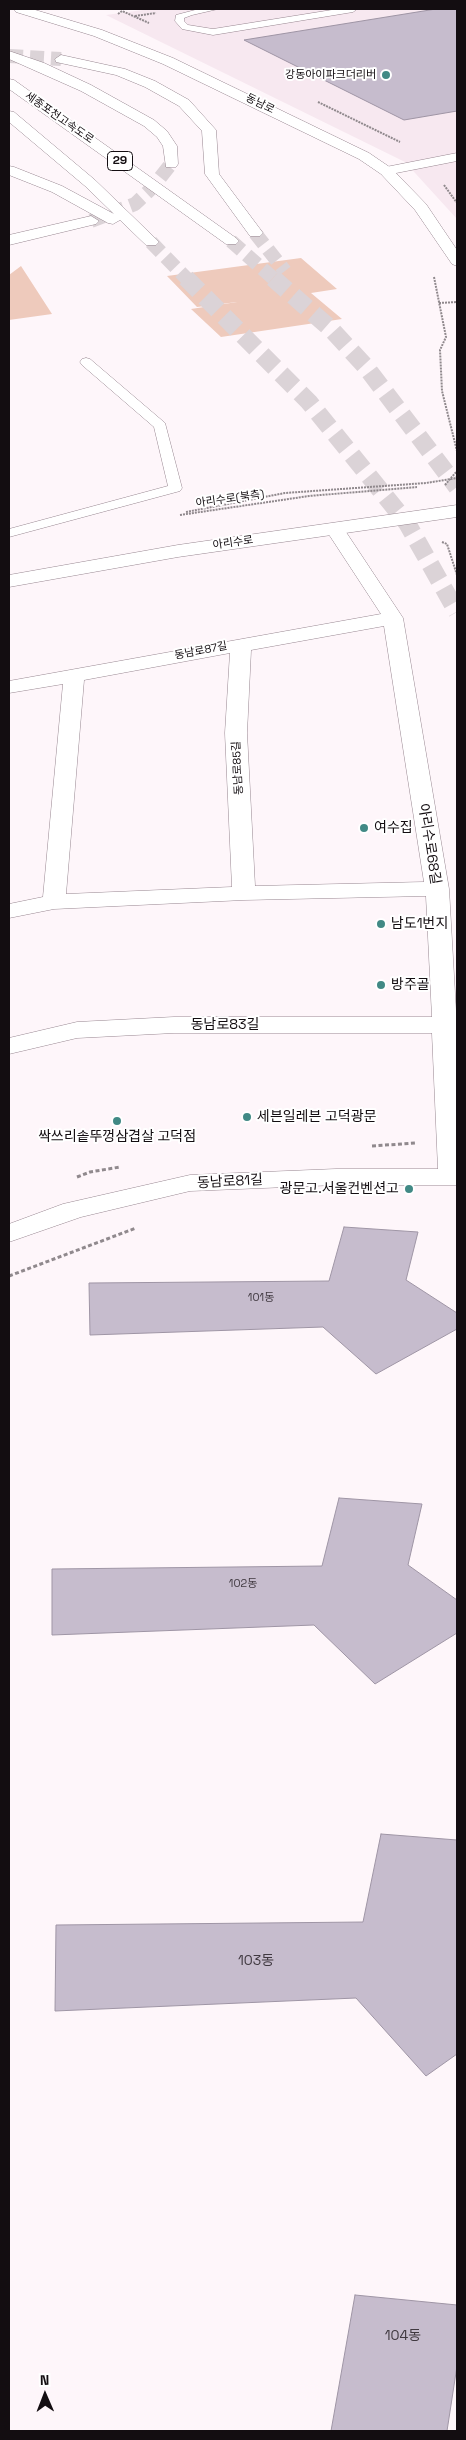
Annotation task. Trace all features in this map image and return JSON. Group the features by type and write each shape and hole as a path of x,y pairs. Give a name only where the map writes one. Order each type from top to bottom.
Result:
{"main road":[{"name":"동남로","path":"20,9 98,33 168,61 343,145 386,171 421,206 457,260"},
{"path":"9,55 40,66 86,88 149,123 162,134 170,146 171,164"},
{"path":"61,59 120,72 150,84 184,103 209,130 212,174 255,233"},
{"name":"세종포천고속도로","path":"9,83 231,241"},
{"name":"세종포천고속도로","path":"9,115 90,183 151,242 57,189 9,170"},
{"path":"386,171 457,157"},
{"path":"9,240 91,221"},
{"name":"아리수로","path":"9,580 178,551 457,511"},
{"name":"아리수로68길","path":"335,530 394,618 437,889 443,1025 454,1177"},
{"name":"동남로87길","path":"9,687 394,618"},
{"name":"동남로85길","path":"241,644 236,733 244,893"},
{"path":"54,902 74,676"},
{"path":"9,912 54,902 244,893 437,889"},
{"name":"동남로83길","path":"9,1046 77,1030 174,1025 443,1025"},
{"name":"동남로81길","path":"9,1232 73,1210 190,1183 336,1177 454,1177"}],"lane":[{"path":"214,9 190,13 179,17 180,21 185,27 213,32 353,9"},
{"path":"9,533 174,488 160,426 86,362"}],"path":[{"path":"448,180 443,186 457,203"},
{"path":"447,197 457,208"},
{"path":"434,274 446,337 440,350 442,391 457,451"},
{"path":"439,303 457,302"},
{"path":"445,485 457,471"},
{"path":"172,514 285,493 426,483 457,478"},
{"name":"아리수로(북측)","path":"178,515 309,496 451,484"},
{"path":"440,541 447,544 457,575"},
{"path":"9,1276 140,1226"}],"shaded area":[{"path":"150,9 457,9 457,219 405,162 106,15"},
{"path":"301,258 337,289 311,293 342,319 221,337 191,309 237,302 197,307 167,276"},
{"path":"21,266 52,314 9,320 9,275"}],"building":[{"name":"강동아이파크더리버","path":"436,9 457,9 457,111 404,120 244,40"},
{"path":"344,1227 418,1232 406,1280 457,1313 457,1329 376,1374 323,1327 90,1335 89,1283 329,1281"},
{"path":"339,1498 422,1504 408,1565 457,1600 457,1633 375,1684 314,1625 52,1635 52,1569 322,1566"},
{"path":"381,1834 457,1840 457,2054 426,2076 356,1998 55,2011 56,1925 363,1922"},
{"path":"355,2295 457,2305 457,2366 447,2431 331,2431"}],"tunnel":[{"path":"9,56 61,59"},
{"path":"91,221 135,204 152,188 171,164"},
{"path":"255,233 285,271"},
{"path":"231,241 274,279"},
{"path":"151,242 187,279"},
{"path":"186,278 309,402 407,523 457,612"},
{"path":"273,278 331,329 366,367 457,487"}],"place":[{"name":"강동아이파크더리버","path":"386,75"},
{"name":"여수집","path":"364,828"},
{"name":"남도1번지","path":"381,924"},
{"name":"방주골","path":"381,985"},
{"name":"세븐일레븐 고덕광문","path":"247,1117"},
{"name":"싹쓰리솥뚜껑삼겹살 고덕점","path":"117,1121"},
{"name":"광문고.서울컨벤션고","path":"409,1189"}]}
